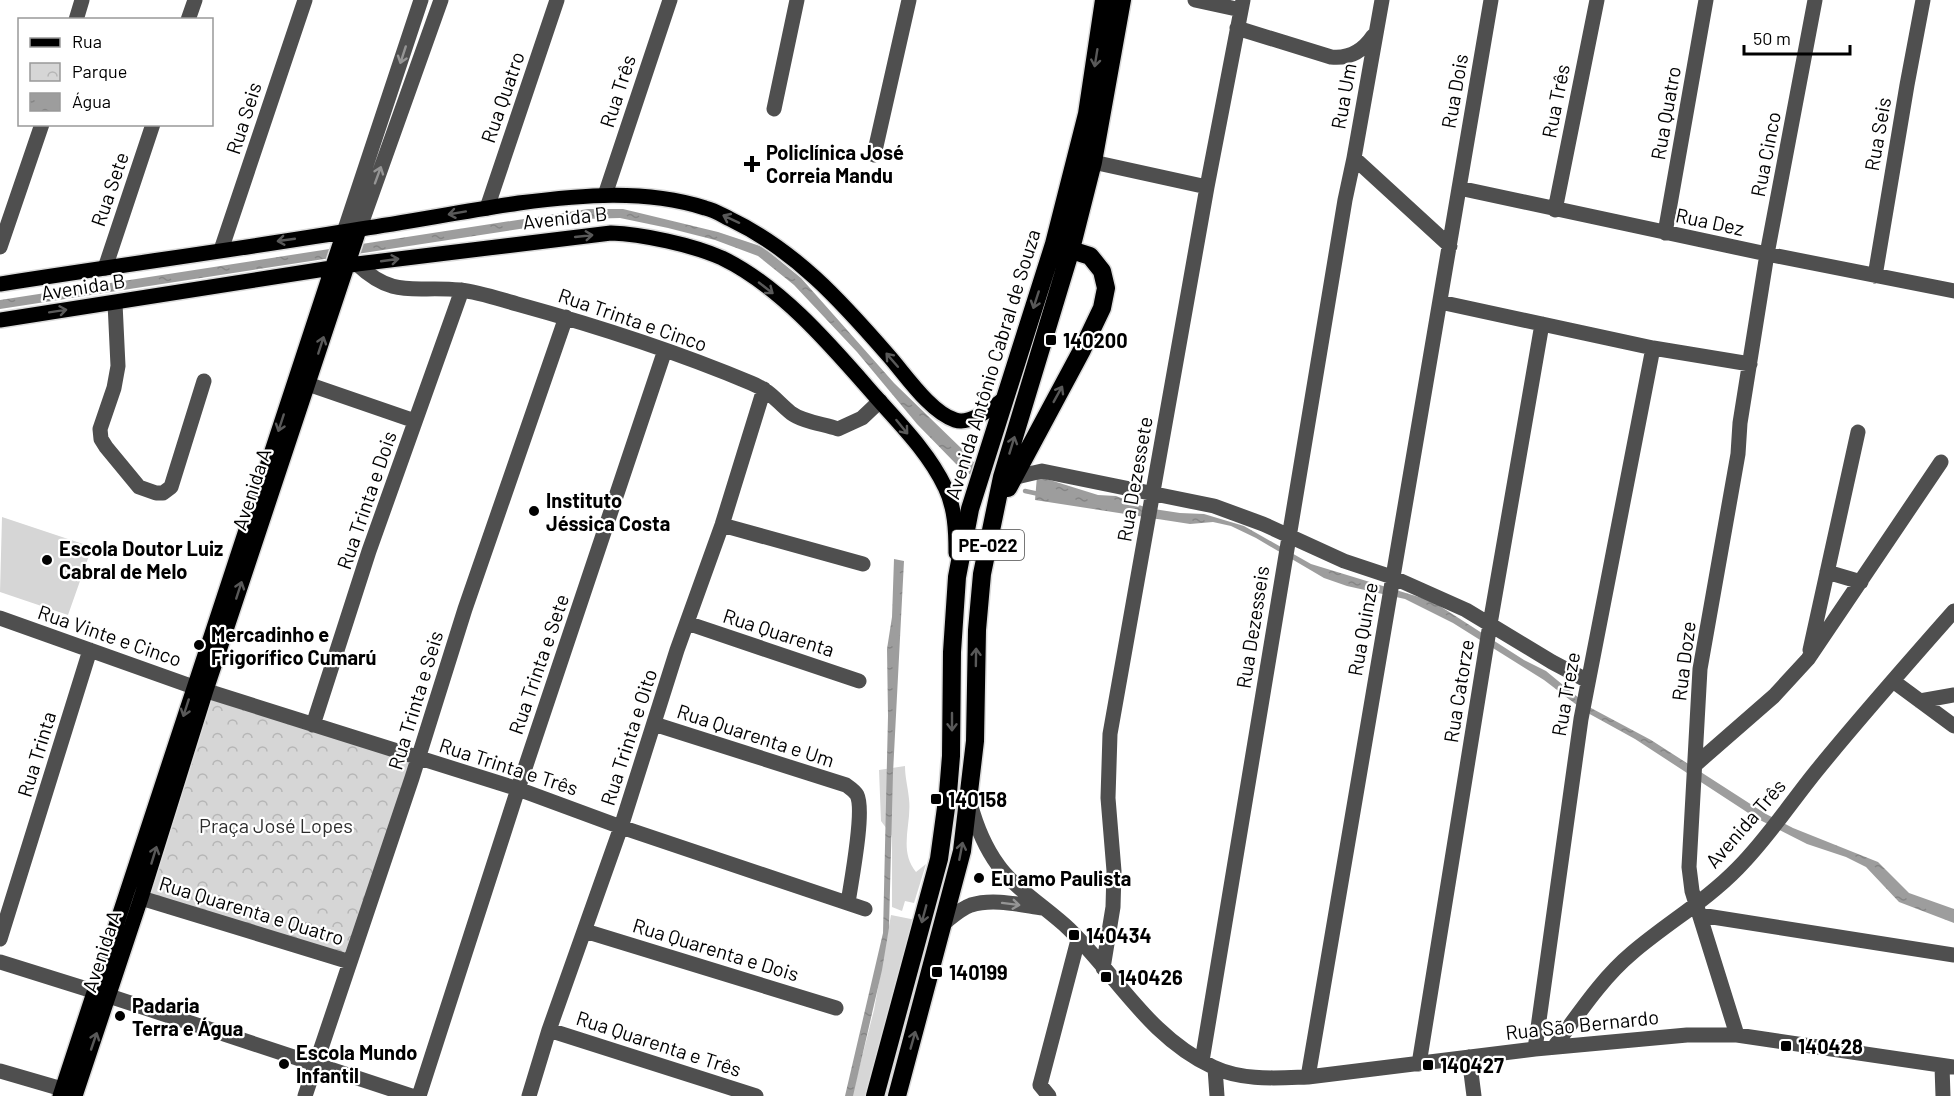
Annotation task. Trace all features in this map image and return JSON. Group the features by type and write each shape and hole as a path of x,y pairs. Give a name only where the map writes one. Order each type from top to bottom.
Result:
{"highway":[{"name":"Avenida Antônio Cabral de Souza","path":"1007,477 1063,247 1087,114 1104,0"},
{"name":"Avenida Antônio Cabral de Souza","path":"875,1096 939,859 951,756 952,652 957,578 970,509 1004,399 1093,162 1122,0"},
{"path":"1007,477 1082,350 1102,308 1106,288 1102,271 1090,256 1063,247"},
{"name":"PE-022","path":"897,1096 962,851 975,741 977,630 982,574 993,521 1007,477"}],"main road":[{"name":"Avenida B","path":"0,284 221,250 351,233 487,208 574,196 641,196 676,200 707,208 762,236 790,255 821,281 848,309 941,412 955,420 966,421 989,410 1004,399"},
{"name":"Avenida A","path":"65,1094 94,991 344,265 351,233"},
{"name":"Avenida B","path":"0,320 344,265 611,233 628,233 701,250 746,272 787,304 828,341 937,472 947,489 953,509 957,578"},
{"name":"Avenida A","path":"65,1094 109,996 141,898 200,688"}],"street":[{"path":"77,18 82,0"},
{"path":"189,18 195,0"},
{"name":"Rua Seis","path":"221,250 305,0"},
{"name":"Avenida A","path":"351,233 422,0"},
{"name":"Avenida A","path":"351,233 441,0"},
{"name":"Rua Quatro","path":"487,208 557,0"},
{"name":"Rua Três","path":"605,195 670,0"},
{"path":"774,109 797,0"},
{"path":"874,155 909,0"},
{"path":"1195,0 1242,5"},
{"name":"Rua Um","path":"1345,200 1382,0"},
{"name":"Rua Dois","path":"1458,188 1491,0"},
{"name":"Rua Três","path":"1556,210 1597,0"},
{"name":"Rua Quatro","path":"1665,232 1706,0"},
{"name":"Rua Cinco","path":"1740,423 1767,254 1815,0"},
{"name":"Rua Seis","path":"1875,276 1923,0"},
{"name":"Rua Dezessete","path":"1102,968 1113,907 1114,871 1107,798 1110,734 1207,187 1242,5"},
{"path":"1237,28 1340,58 1361,51 1376,30"},
{"path":"0,248 41,126"},
{"name":"Rua Sete","path":"105,268 152,126"},
{"path":"1354,158 1450,246"},
{"path":"1093,162 1207,187"},
{"name":"Rua Dez","path":"1458,188 1954,291"},
{"name":"Rua Quinze","path":"1308,1077 1458,188"},
{"name":"Rua Dezesseis","path":"1216,1096 1208,1064 1287,541 1345,200"},
{"name":"Rua Trinta e Cinco","path":"344,265 404,290 462,290 566,317 665,350 764,389 796,416 838,429 862,418 880,401"},
{"name":"Rua Trinta e Dois","path":"313,725 369,551 462,290"},
{"path":"1440,302 1653,348 1750,364"},
{"path":"115,303 118,366 114,388 100,429 101,439 139,487 156,493 163,493 171,487 204,381"},
{"name":"Rua Trinta e Seis","path":"305,1096 419,758 465,609 566,317"},
{"name":"Rua Catorze","path":"1419,1064 1542,324"},
{"name":"Rua Treze","path":"1535,1049 1581,719 1653,348"},
{"name":"Rua Trinta e Sete","path":"420,1096 518,789 665,350"},
{"path":"302,382 415,421"},
{"name":"Rua Trinta e Oito","path":"529,1096 549,1030 621,827 687,623 722,525 764,389"},
{"name":"Rua Doze","path":"1737,1035 1699,910 1689,867 1700,669 1738,454 1740,423"},
{"path":"1808,659 1858,432"},
{"path":"1695,765 1774,696 1808,659 1941,462"},
{"path":"1007,477 1042,471 1152,497 1214,506 1263,524 1287,541 1344,561 1466,610 1490,629 1588,681"},
{"path":"722,525 863,564"},
{"path":"1827,572 1861,582"},
{"name":"Avenida Três","path":"1554,1047 1597,989 1630,955 1669,923 1699,910 1737,869 1762,841 1817,770 1954,611"},
{"name":"Rua Vinte e Cinco","path":"0,618 200,688"},
{"name":"Rua Quarenta","path":"687,623 859,681"},
{"name":"Rua Trinta","path":"0,939 90,650"},
{"path":"1893,681 1954,726"},
{"name":"Rua Trinta e Três","path":"200,688 518,789 621,827 865,909"},
{"path":"1920,701 1954,695"},
{"name":"Rua Quarenta e Um","path":"654,724 846,785 857,795 859,804 848,903"},
{"name":"Rua São Bernardo","path":"968,798 976,825 998,867 1069,929 1159,1031 1208,1064 1253,1078 1308,1077 1652,1037 1737,1035 1948,1067"},
{"name":"Rua Quarenta e Quatro","path":"141,898 350,962"},
{"path":"943,924 971,905 987,902 1043,908"},
{"path":"1699,910 1954,955"},
{"name":"Rua Quarenta e Dois","path":"585,931 836,1008"},
{"path":"1049,1096 1040,1085 1078,940"},
{"path":"0,962 412,1096"},
{"name":"Rua Quarenta e Três","path":"549,1030 756,1096"},
{"path":"1469,1057 1474,1096"},
{"path":"1943,1096 1948,1067"},
{"path":"0,1071 65,1094"}],"green space":[{"path":"2,517 92,547 68,615 0,592"},
{"name":"Praça José Lopes","path":"206,690 416,756 348,962 139,893"},
{"path":"905,766 909,799 908,855 916,872 926,864 914,903 905,901 902,911 892,907 892,836 881,821 879,770"},
{"path":"891,915 916,920 870,1096 852,1096 874,1010"}],"water":[{"path":"588,209 623,209 718,232 763,247 801,278 894,383 963,450 970,460 976,463 972,476 956,464 917,424 857,352 794,285 758,256 715,240 620,218 584,219 0,309 0,300"},
{"path":"1037,476 1098,495 1116,496 1147,508 1204,514 1244,526 1311,564 1432,601 1524,660 1546,671 1591,708 1651,740 1766,814 1793,828 1878,862 1909,893 1954,909 1954,923 1899,902 1866,867 1846,857 1807,844 1756,818 1635,739 1586,712 1544,680 1453,623 1405,599 1347,586 1324,578 1231,526 1213,522 1190,524 1035,500"},
{"path":"894,559 904,561 893,773 889,928 882,970 853,1096 845,1096 883,933 888,716 887,649 892,617"}],"waterway":[{"path":"1025,491 1039,494"}],"place":[{"name":"Policlínica José Correia Mandu","path":"752,164"},
{"name":"140200","path":"1051,340"},
{"name":"Instituto Jéssica Costa","path":"534,511"},
{"name":"Escola Doutor Luiz Cabral de Melo","path":"47,560"},
{"name":"Mercadinho e Frigorífico Cumarú","path":"199,645"},
{"name":"140158","path":"936,799"},
{"name":"Eu amo Paulista","path":"979,878"},
{"name":"140434","path":"1074,935"},
{"name":"140199","path":"937,972"},
{"name":"140426","path":"1106,977"},
{"name":"Padaria Terra e Água","path":"120,1016"},
{"name":"140428","path":"1786,1046"},
{"name":"Escola Mundo Infantil","path":"284,1064"},
{"name":"140427","path":"1428,1065"}]}
